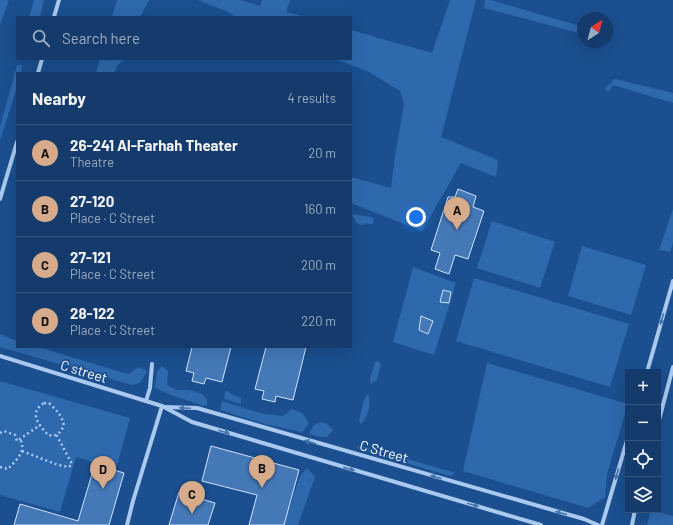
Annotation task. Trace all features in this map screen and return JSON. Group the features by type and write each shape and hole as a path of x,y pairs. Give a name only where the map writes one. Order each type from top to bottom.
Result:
{"street":[{"path":"54,16 59,0"},
{"path":"38,72 42,60"},
{"path":"0,200 16,145"},
{"path":"648,369 673,282"},
{"name":"C street","path":"0,356 162,406"},
{"path":"146,401 150,388 152,364"},
{"path":"661,413 673,368"},
{"path":"127,525 162,406"},
{"name":"C Street","path":"162,406 192,422 541,525"},
{"name":"C Street","path":"162,406 197,408 584,519 598,525"},
{"path":"602,525 627,441"},
{"path":"632,525 635,513"}],"path":[{"path":"44,403 48,403 59,412 64,426 54,436 48,435 40,425 37,421 35,413 38,407 44,403"},
{"path":"0,433 4,431 15,435 17,441 40,425"},
{"path":"22,450 58,465 69,467 72,464 56,434"},
{"path":"0,467 8,469 20,457 22,444 20,439"}],"shaded area":[{"path":"0,0 9,0 0,25"},
{"path":"34,0 44,0 40,16 29,16"},
{"path":"117,0 149,0 141,16 112,16"},
{"path":"198,0 240,0 260,6 262,0 290,0 286,12 301,16 234,16"},
{"path":"450,0 476,0 441,137 498,160 496,177 461,163 422,231 352,203 352,177 391,188 404,104 400,91 369,72 338,60 352,60 352,30 432,53"},
{"path":"485,0 491,0 577,25 577,32 484,8"},
{"path":"100,60 123,60 114,72 96,72"},
{"path":"17,65 22,65 21,72 16,72 16,90 0,140 0,127"},
{"path":"615,79 673,93 673,103 613,85 608,92 605,88"},
{"path":"673,209 673,243 670,252 659,250"},
{"path":"352,214 371,217 374,219 372,225 367,223 362,225 358,224 354,220"},
{"path":"492,221 555,242 540,288 477,268"},
{"path":"582,246 646,265 631,315 568,296"},
{"path":"413,267 456,283 434,355 393,342"},
{"path":"474,278 629,324 610,387 456,341"},
{"path":"0,334 16,341 16,348 41,348 128,374 139,367 147,371 140,383 132,385 0,347"},
{"path":"378,361 381,364 377,380 371,384 370,379 375,362"},
{"path":"487,363 625,403 625,414 607,474 605,497 588,508 463,471"},
{"path":"162,366 168,371 167,385 176,390 190,390 202,394 207,400 207,405 203,406 173,396 155,387 157,372"},
{"path":"0,381 130,418 116,469 76,457 60,512 0,495"},
{"path":"227,391 241,398 241,404 224,399 225,392"},
{"path":"368,394 370,402 369,410 366,418 361,424 359,422 364,399"},
{"path":"222,401 264,414 283,416 292,409 302,413 309,423 302,433 265,424 220,410"},
{"path":"321,422 327,424 333,430 327,437 309,434 314,425"},
{"path":"360,445 453,472 454,474 450,476 356,447"},
{"path":"307,468 315,477 298,525 284,525 300,476"},
{"path":"650,513 661,513 673,516 673,525 647,525"}],"building":[{"path":"458,189 476,196 473,207 484,211 468,259 455,255 449,274 435,269 440,253 431,250 448,197 455,197"},
{"path":"443,290 451,292 449,303 440,302"},
{"path":"421,316 433,321 428,334 419,330"},
{"path":"192,348 231,348 222,382 206,378 204,384 192,381 194,373 186,371"},
{"path":"266,348 306,348 293,400 276,396 275,402 262,399 264,391 255,389"},
{"path":"211,446 299,470 284,525 249,525 257,495 202,481"},
{"path":"95,464 124,473 109,525 14,525 20,504 78,521"},
{"path":"179,492 215,503 208,525 169,525"}],"place":[{"name":"26-241 Al-Farhah Theater","path":"457,230"},
{"name":"27-120","path":"262,488"},
{"name":"28-122","path":"103,489"},
{"name":"27-121","path":"192,514"}]}
